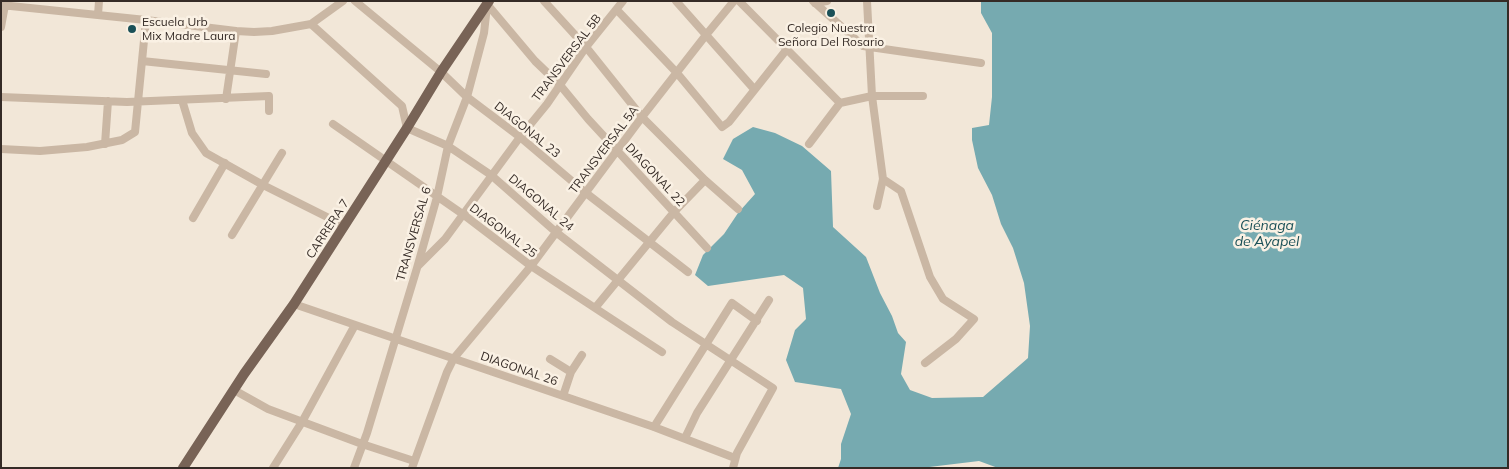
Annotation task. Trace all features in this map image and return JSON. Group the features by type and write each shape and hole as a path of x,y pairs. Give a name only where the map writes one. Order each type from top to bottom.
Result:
{"main road":[{"name":"CARRERA 7","path":"183,468 294,304 408,128 441,72 488,3"}],"street":[{"path":"98,15 99,1"},
{"path":"1,27 3,5 236,31 272,31 311,24 343,1"},
{"name":"DIAGONAL 23","path":"355,1 441,72 467,97 520,137 648,243 688,272"},
{"path":"544,1 586,47 642,117 705,180 738,209"},
{"name":"TRANSVERSAL 5B","path":"417,268 445,239 464,215 491,175 547,104 586,47 623,1"},
{"path":"676,1 754,89"},
{"name":"TRANSVERSAL 5A","path":"413,464 454,358 557,233 642,117 734,1"},
{"path":"739,1 840,103"},
{"path":"814,2 827,1"},
{"path":"867,1 872,96 883,179 877,206"},
{"path":"814,2 863,46 981,63"},
{"name":"DIAGONAL 22","path":"488,3 535,61 560,85 588,119 707,248"},
{"name":"TRANSVERSAL 6","path":"354,468 367,432 417,268 437,197 448,146 467,97 484,33 488,3"},
{"path":"617,10 677,73 722,127 729,122 787,49"},
{"path":"1,150 40,151 86,147 122,140 135,132 146,20"},
{"path":"311,24 402,106 408,128"},
{"path":"226,99 236,31"},
{"path":"142,61 266,74"},
{"path":"1,97 138,102 269,96 270,111"},
{"path":"809,144 840,103 872,96 923,96"},
{"path":"182,100 192,133 206,153 345,226"},
{"path":"104,144 108,101"},
{"name":"DIAGONAL 25","path":"334,124 464,215 531,266 662,352"},
{"name":"DIAGONAL 24","path":"408,128 448,146 491,175 557,233 672,322 773,388 735,458"},
{"path":"232,235 282,153"},
{"path":"193,218 225,163"},
{"path":"883,179 901,190 930,277 943,299 974,320 956,339 925,362"},
{"path":"595,308 674,212 705,180"},
{"path":"685,438 697,413 769,300"},
{"name":"DIAGONAL 26","path":"294,304 654,427 735,458"},
{"path":"654,427 732,304 756,321"},
{"path":"273,468 302,422 355,325"},
{"path":"563,396 571,372 582,355"},
{"path":"550,358 571,372"},
{"path":"234,390 268,409 413,464"},
{"path":"733,468 735,458"}],"water":[{"name":"Ciénaga de Ayapel","path":"981,1 1508,1 1508,468 998,468 979,461 921,468 838,468 841,459 841,444 851,414 841,389 795,382 786,360 795,330 806,319 803,288 784,275 708,286 695,275 703,255 724,234 738,213 755,194 742,170 723,159 733,139 753,127 775,133 802,146 831,171 833,227 866,257 898,333 906,342 901,374 910,390 932,398 983,397 1028,358 1030,326 1024,283 1013,248 1001,224 992,195 978,168 972,140 972,128 989,125 992,97 992,33 981,13"}],"place":[{"name":"Colegio Nuestra Señora Del Rosario","path":"831,13"},
{"name":"Escuela Urb Mix Madre Laura","path":"132,29"}]}
